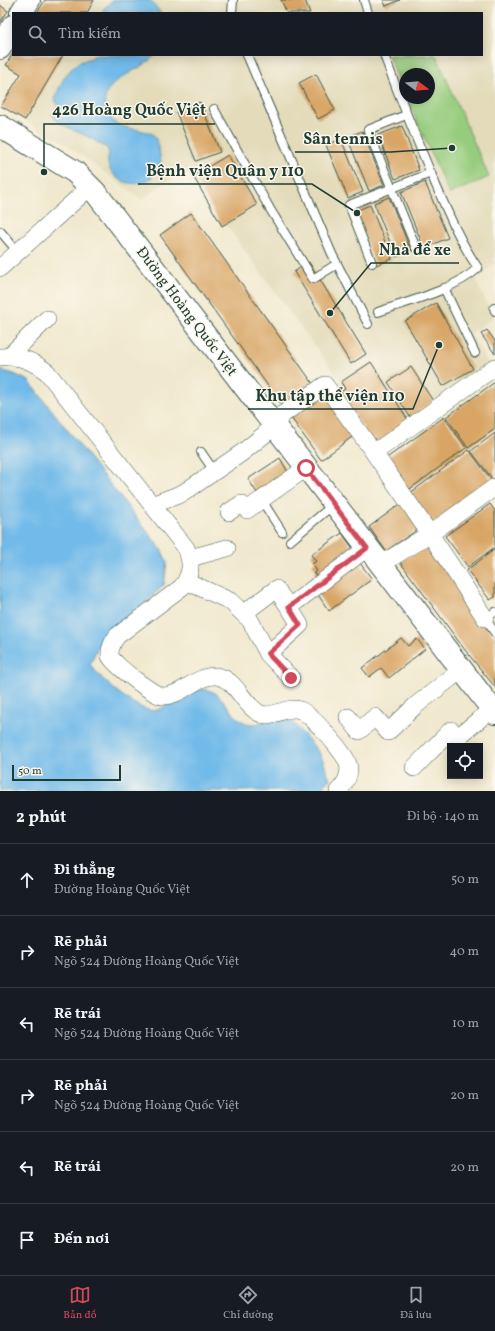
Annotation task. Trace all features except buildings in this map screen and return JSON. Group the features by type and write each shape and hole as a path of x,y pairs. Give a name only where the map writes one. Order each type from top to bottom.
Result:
{"main road":[{"path":"22,12 29,0"},
{"path":"0,48 12,28"},
{"name":"Đường Hoàng Quốc Việt","path":"0,126 75,172 90,187 493,711"}],"street":[{"path":"0,268 90,187"},
{"path":"4,357 47,319"},
{"path":"4,357 14,356 33,361 47,372 186,548 190,558 191,568 186,582 182,587 117,636 111,646 110,656 115,663 153,693 161,696 170,695 204,678 215,676 227,680 254,710 260,714 268,714 291,709 300,710 308,715 344,755 348,765 348,777 344,785 338,791"},
{"path":"375,452 495,367"},
{"path":"152,505 183,493 243,452 265,434 283,414 325,385 375,452 490,615"},
{"path":"229,512 241,504 246,510 261,498 306,468"},
{"path":"380,565 431,533 495,487"},
{"path":"190,558 227,548"},
{"path":"289,607 367,548"},
{"path":"186,582 230,601 250,620 268,654 291,678"},
{"path":"244,614 276,589 300,625 268,654"},
{"path":"348,717 359,732 375,717 388,732 415,706 461,670"},
{"path":"414,768 451,730 458,737 493,711"}],"lane":[{"path":"232,12 233,0"},
{"path":"364,0 368,12"},
{"path":"247,56 338,264 368,324"},
{"path":"378,312 444,288 470,276 478,268 466,251 431,173 406,115 384,56"},
{"path":"214,109 270,209 313,279 338,264"},
{"path":"406,115 368,130 416,248"},
{"path":"372,263 349,205 431,173"},
{"path":"0,231 18,252"},
{"path":"444,288 475,353"},
{"path":"201,452 214,471"},
{"path":"261,498 282,532"},
{"path":"290,541 334,505"},
{"path":"490,615 495,633"}],"shaded area":[{"path":"94,0 495,0 495,263 476,280 493,318 470,333 489,365 410,423 371,362 341,382 185,169 142,199 57,138 40,131 25,120 62,56 483,56 483,12 88,12"}],"green space":[{"path":"388,56 436,56 489,177 449,194 410,104 435,104 435,68 399,68 399,80"}],"water":[{"path":"114,0 150,0 160,12 102,12 104,8"},
{"path":"154,56 149,61 114,84 108,91 105,100 106,110 113,121 126,127 153,134 158,143 161,162 151,178 144,182 136,184 120,180 110,169 108,161 109,153 106,148 93,139 60,123 52,114 56,111 58,105 54,99 65,76 77,63 94,57"},
{"path":"0,370 14,374 29,381 161,549 167,562 164,585 97,649 90,664 110,686 120,694 131,702 150,710 162,708 193,691 206,690 218,695 236,717 246,723 255,724 277,719 287,720 294,723 315,747 323,760 330,779 320,791 0,791"}],"place":[{"name":"Sân tennis","path":"452,148"},
{"name":"426 Hoàng Quốc Việt","path":"44,172"},
{"name":"Bệnh viện Quân y 110","path":"357,213"},
{"name":"Nhà để xe","path":"330,313"},
{"name":"Khu tập thể viện 110","path":"439,345"}],"route":[{"path":"291,678 268,654 300,625 289,607 367,548 306,468"}]}
